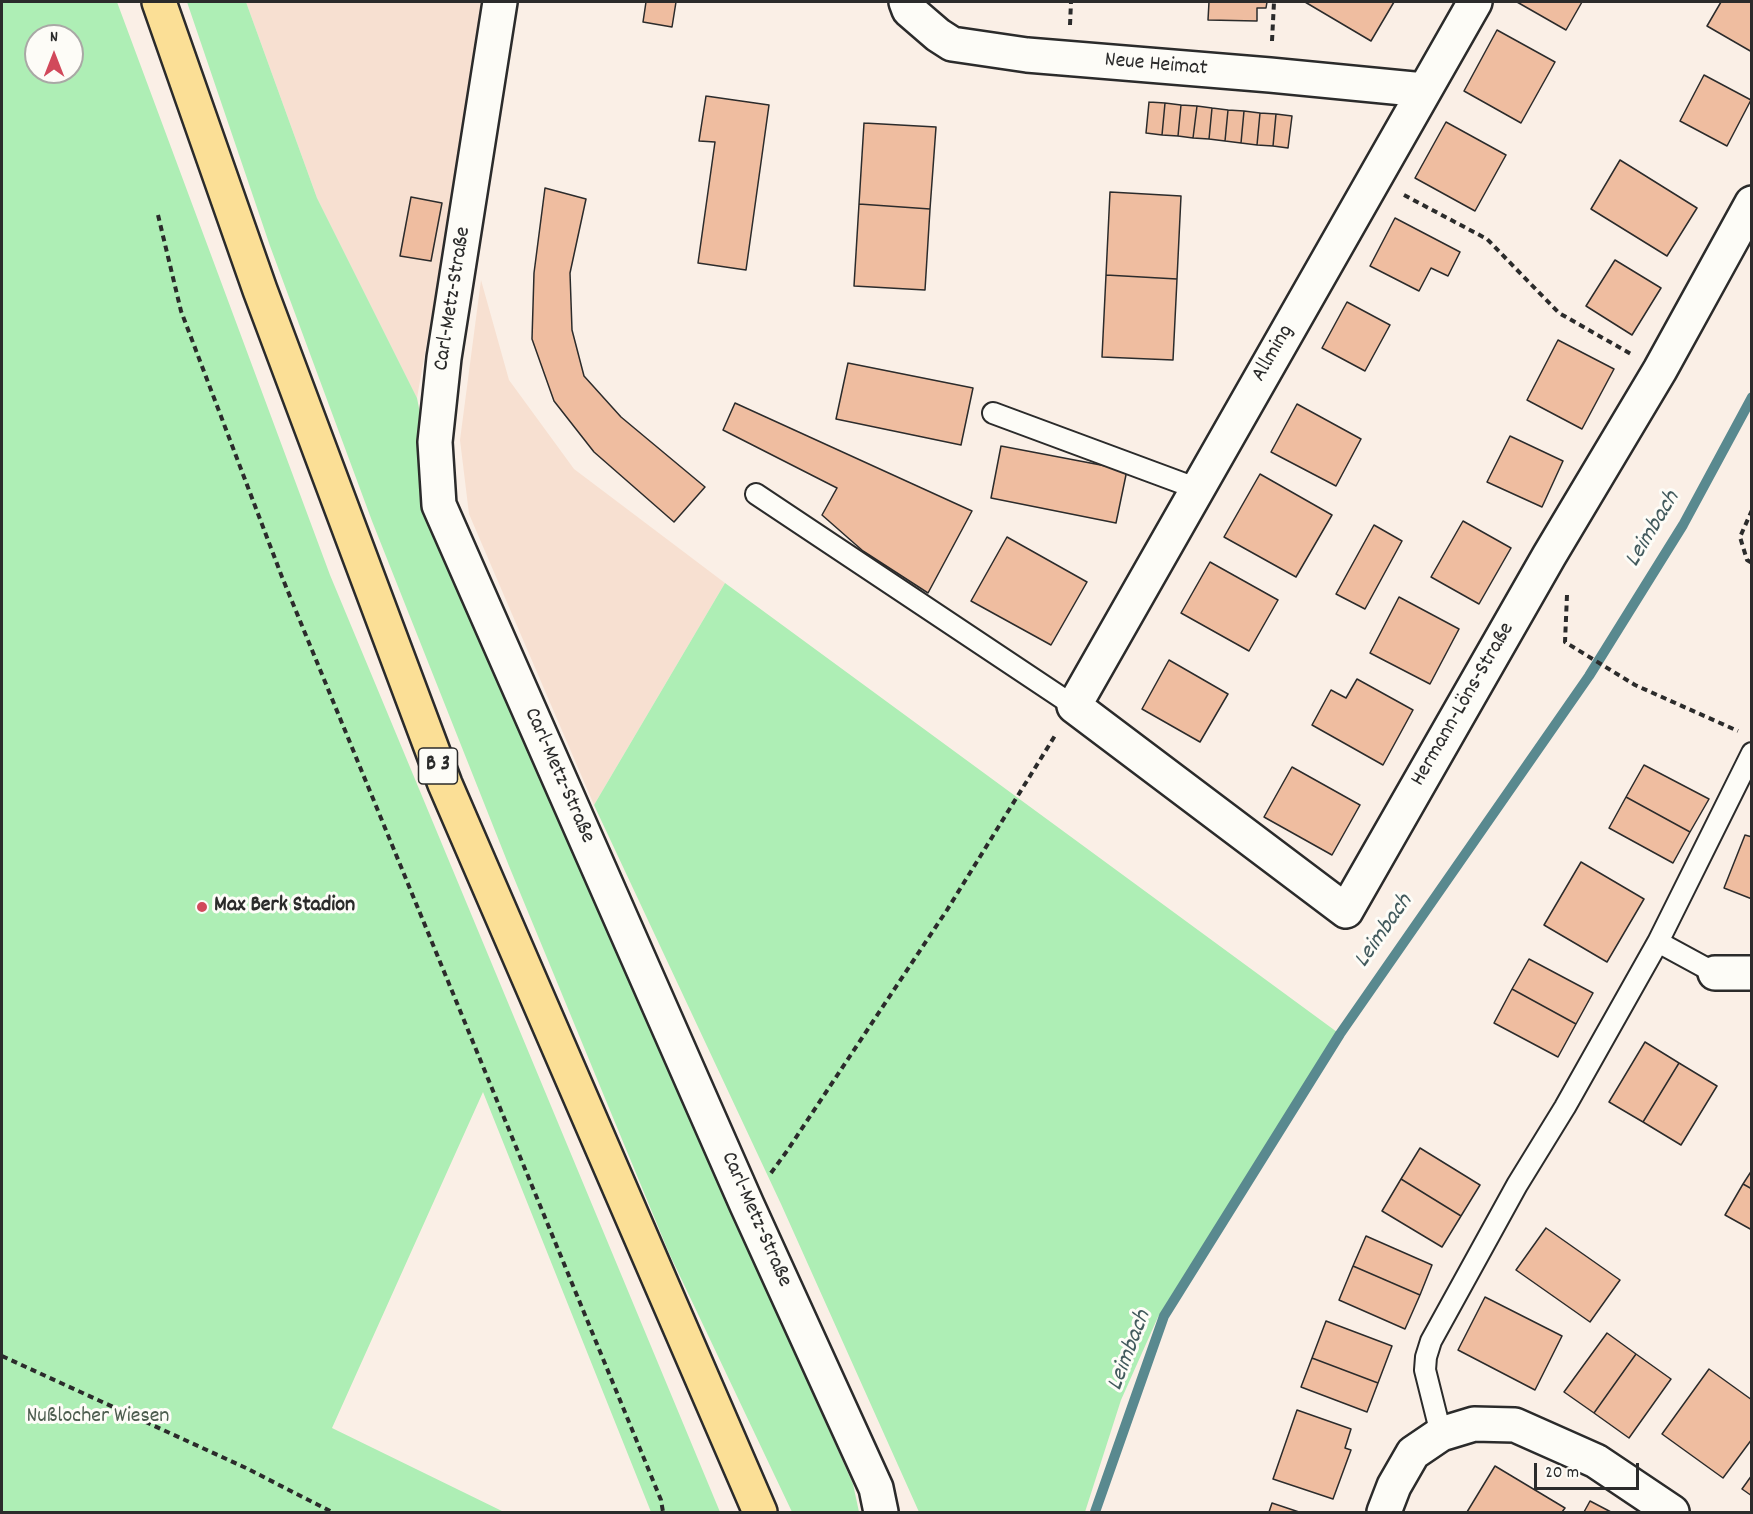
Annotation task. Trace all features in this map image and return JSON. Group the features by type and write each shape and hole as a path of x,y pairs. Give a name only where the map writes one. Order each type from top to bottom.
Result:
{"highway":[{"name":"B 3","path":"159,2 260,290 445,784 760,1512"}],"street":[{"name":"Carl-Metz-Straße","path":"500,2 444,358 435,442 439,505 747,1205 876,1488 881,1512"},
{"name":"Neue Heimat","path":"906,2 909,10 952,44 1027,55 1424,90"},
{"name":"Allming","path":"1074,706 1475,2"},
{"name":"Hermann-Löns-Straße","path":"1074,706 1346,911 1549,556 1660,370 1752,203"},
{"path":"1715,973 1752,973"},
{"path":"1384,1512 1394,1486 1413,1453 1441,1434 1474,1424 1515,1425 1596,1461 1672,1512"}],"lane":[{"path":"993,413 1198,489"},
{"path":"756,494 1074,706"},
{"path":"1441,1434 1425,1370 1431,1341 1658,942 1752,753"},
{"path":"1658,942 1715,973"}],"path":[{"path":"1374,179 1488,239 1558,313 1660,370"},
{"path":"158,215 181,311 282,577 661,1500 663,1512"},
{"path":"1752,510 1740,537 1747,560 1752,563"},
{"path":"1565,642 1635,685 1741,733"},
{"path":"747,1205 787,1151 947,910 1074,706"},
{"path":"2,1356 246,1468 332,1512"}],"shaded area":[{"path":"246,2 487,2 417,398 317,198"},
{"path":"481,280 509,380 574,469 725,583 594,805 469,514 460,440"}],"green space":[{"name":"Nußlocher Wiesen","path":"2,2 117,2 330,575 720,1512 651,1512 483,1092 332,1428 504,1512 2,1512"},
{"path":"187,2 246,2 317,198 417,398 422,423 425,519 470,612 647,1023 853,1484 859,1512 792,1512 669,1253 509,866 372,521 270,246"},
{"path":"725,583 1337,1032 1158,1317 1121,1400 1085,1512 919,1512 781,1204 594,805"}],"building":[{"path":"646,2 676,2 672,27 643,22"},
{"path":"1209,2 1267,2 1266,8 1257,8 1257,21 1208,20"},
{"path":"1305,2 1394,2 1371,41"},
{"path":"1517,2 1582,2 1566,30"},
{"path":"1721,2 1752,2 1752,52 1707,26"},
{"path":"1497,30 1555,62 1521,123 1464,91"},
{"path":"1704,75 1751,100 1727,146 1680,121"},
{"path":"706,96 769,105 746,270 698,263 715,142 699,141"},
{"path":"1149,102 1165,103 1162,135 1146,133"},
{"path":"1165,103 1181,105 1178,136 1162,135"},
{"path":"1181,105 1197,106 1193,138 1178,136"},
{"path":"1197,106 1212,108 1209,139 1193,138"},
{"path":"1212,108 1228,110 1225,141 1209,139"},
{"path":"1228,110 1244,111 1241,143 1225,141"},
{"path":"1244,111 1260,113 1257,145 1241,143"},
{"path":"1260,113 1276,114 1273,146 1257,145"},
{"path":"1276,114 1292,116 1288,148 1273,146"},
{"path":"1446,122 1506,155 1475,211 1415,178"},
{"path":"864,123 936,127 930,209 859,204"},
{"path":"1620,160 1697,208 1667,256 1591,209"},
{"path":"545,188 586,199 570,273 572,330 584,376 621,417 705,487 674,522 594,452 554,401 532,339 534,273"},
{"path":"1110,192 1181,196 1177,279 1106,275"},
{"path":"411,197 442,203 431,261 400,256"},
{"path":"859,204 930,209 925,290 854,286"},
{"path":"1395,218 1460,252 1448,276 1431,268 1419,291 1370,266"},
{"path":"1615,260 1661,288 1632,335 1586,306"},
{"path":"1106,275 1177,279 1173,360 1102,357"},
{"path":"1347,302 1390,325 1365,371 1322,348"},
{"path":"1558,340 1614,369 1582,429 1527,400"},
{"path":"848,363 973,388 961,445 836,419"},
{"path":"735,403 972,511 928,593 863,551 822,515 837,488 723,430"},
{"path":"1297,404 1361,439 1336,486 1271,452"},
{"path":"1510,436 1563,461 1542,507 1487,482"},
{"path":"1001,446 1127,470 1116,523 991,498"},
{"path":"1260,474 1332,515 1296,577 1224,537"},
{"path":"1463,521 1511,548 1479,604 1431,577"},
{"path":"1374,525 1402,541 1365,609 1336,594"},
{"path":"1007,537 1087,582 1051,645 971,601"},
{"path":"1210,562 1278,600 1249,651 1181,613"},
{"path":"1399,597 1459,629 1430,684 1370,653"},
{"path":"1169,660 1228,694 1200,742 1142,709"},
{"path":"1357,679 1413,710 1383,765 1312,725 1331,690 1346,698"},
{"path":"1644,765 1709,799 1690,832 1626,797"},
{"path":"1292,767 1360,805 1332,855 1264,817"},
{"path":"1626,797 1690,832 1673,863 1609,828"},
{"path":"1745,835 1752,837 1752,899 1724,888"},
{"path":"1581,862 1644,899 1607,962 1544,925"},
{"path":"1529,959 1593,993 1576,1024 1512,989"},
{"path":"1512,989 1576,1024 1558,1057 1494,1023"},
{"path":"1645,1042 1679,1063 1643,1122 1609,1102"},
{"path":"1679,1063 1717,1086 1681,1145 1643,1122"},
{"path":"1420,1148 1480,1185 1461,1216 1401,1179"},
{"path":"1752,1170 1752,1189 1743,1184"},
{"path":"1401,1179 1461,1216 1442,1247 1382,1211"},
{"path":"1743,1184 1752,1189 1752,1230 1725,1215"},
{"path":"1546,1228 1620,1280 1590,1322 1516,1270"},
{"path":"1366,1236 1432,1265 1420,1295 1353,1266"},
{"path":"1353,1266 1420,1295 1405,1329 1339,1300"},
{"path":"1485,1297 1562,1336 1535,1390 1458,1350"},
{"path":"1326,1321 1392,1346 1378,1383 1312,1358"},
{"path":"1607,1333 1636,1354 1594,1413 1564,1392"},
{"path":"1636,1354 1671,1379 1629,1438 1594,1413"},
{"path":"1312,1358 1378,1383 1367,1412 1301,1387"},
{"path":"1709,1369 1752,1400 1752,1439 1723,1478 1662,1434"},
{"path":"1297,1410 1351,1429 1345,1448 1351,1450 1333,1499 1273,1479"},
{"path":"1495,1466 1565,1508 1562,1512 1467,1512"},
{"path":"1752,1475 1752,1496 1742,1489"},
{"path":"1590,1501 1611,1512 1584,1512"},
{"path":"1272,1503 1299,1512 1269,1512"}],"waterway":[{"name":"Leimbach","path":"1095,1512 1164,1316 1340,1034 1589,676 1683,525 1752,397"}],"place":[{"name":"Max Berk Stadion","path":"202,907"}]}
